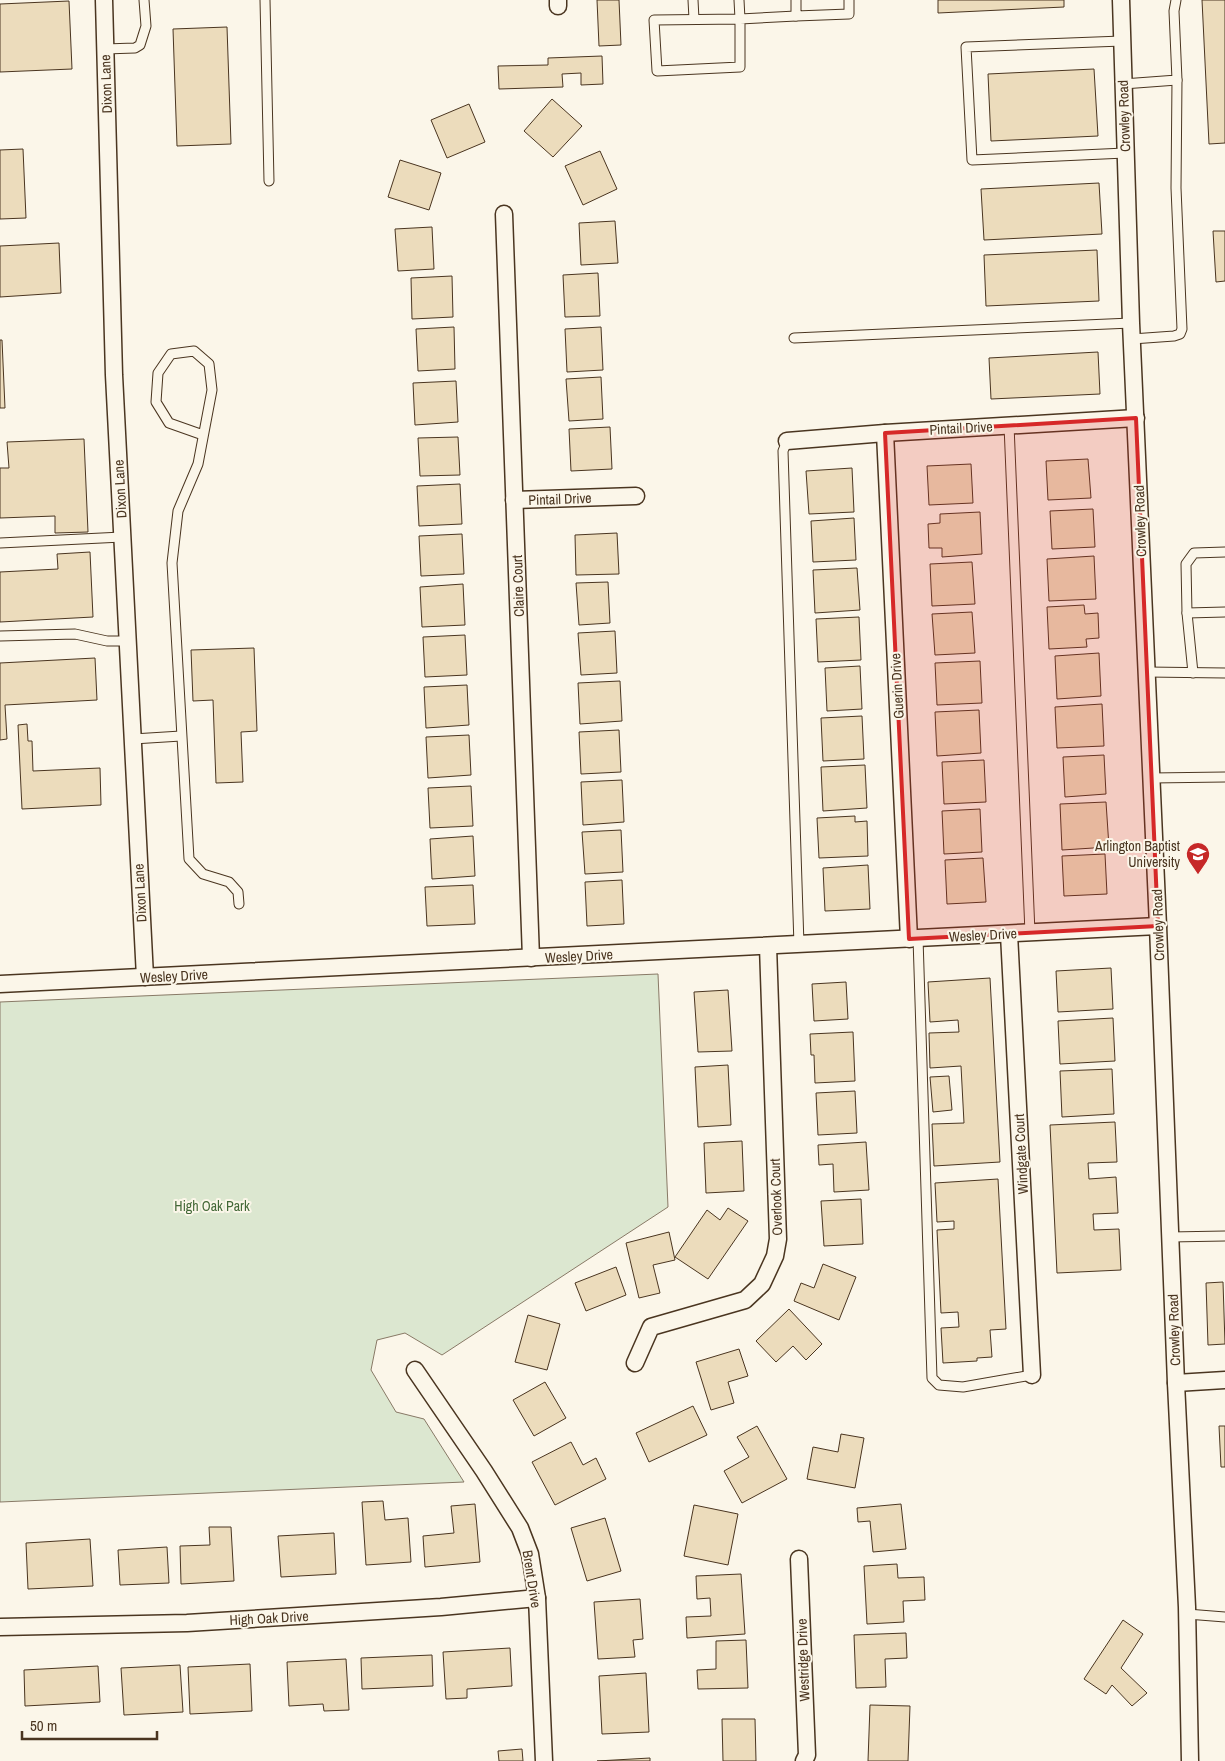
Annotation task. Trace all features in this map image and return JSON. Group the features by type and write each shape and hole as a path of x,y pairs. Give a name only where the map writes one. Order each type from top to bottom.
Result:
{"street":[{"name":"Dixon Lane","path":"104,0 114,375 145,977"},
{"name":"Crowley Road","path":"1120,0 1131,331 1187,1614 1190,1761"},
{"name":"Claire Court","path":"504,214 531,958"},
{"name":"Pintail Drive","path":"787,441 885,432 1136,418"},
{"name":"Guerin Drive","path":"885,432 914,938"},
{"name":"Pintail Drive","path":"514,500 636,496"},
{"name":"Wesley Drive","path":"0,984 1158,926"},
{"name":"Windgate Court","path":"1009,934 1032,1375"},
{"name":"Overlook Court","path":"636,1363 651,1327 745,1300 762,1284 775,1256 778,1239 768,946"},
{"name":"Brent Drive","path":"415,1370 484,1471 520,1528 530,1554 537,1598 544,1761"},
{"path":"1176,1383 1225,1380"},
{"name":"Westridge Drive","path":"799,1559 807,1755 804,1761"},
{"name":"High Oak Drive","path":"0,1627 187,1623 441,1607 537,1598"}],"lane":[{"path":"105,49 135,48 140,45 146,26 144,0"},
{"path":"265,0 269,181"},
{"path":"693,0 694,19"},
{"path":"739,0 740,19 740,67 657,71 654,20 740,19 849,14 848,0"},
{"path":"796,0 796,16"},
{"path":"794,338 1131,331 1174,336 1180,334 1182,328 1176,188 1177,80 1174,11 1176,0"},
{"path":"1122,41 966,47 972,160 1125,153"},
{"path":"1123,84 1177,80"},
{"path":"203,435 169,423 156,402 158,373 171,354 194,351 209,364 212,390 198,464 178,511 172,563 189,859 203,874 229,882 238,892 239,904"},
{"path":"1009,426 1030,933"},
{"path":"787,441 783,450 799,944"},
{"path":"0,543 122,537"},
{"path":"1193,672 1187,613 1186,564 1194,553 1225,552"},
{"path":"1187,613 1225,612"},
{"path":"0,636 75,634 108,641 128,641"},
{"path":"1147,672 1225,673"},
{"path":"133,739 181,736"},
{"path":"1152,778 1225,777"},
{"path":"914,938 932,1378 939,1385 963,1387 1032,1375"},
{"path":"1170,1237 1225,1236"},
{"path":"1187,1614 1225,1617"}],"highlighted area":[{"path":"1136,418 1158,926 909,939 885,433"}],"green space":[{"name":"High Oak Park","path":"658,974 668,1207 442,1355 405,1333 377,1340 371,1370 396,1412 424,1419 464,1482 0,1502 0,1002"}],"building":[{"path":"597,0 619,0 621,45 599,46"},
{"path":"938,0 1064,0 1064,7 938,13"},
{"path":"1202,0 1225,0 1225,143 1209,144"},
{"path":"69,1 72,69 0,72 0,4"},
{"path":"227,27 231,144 177,146 173,29"},
{"path":"602,56 603,84 581,85 581,73 562,74 563,87 499,89 498,66 548,65 548,58"},
{"path":"1094,69 1098,136 991,141 988,74"},
{"path":"552,99 582,126 553,157 524,131"},
{"path":"469,104 485,142 447,158 431,120"},
{"path":"23,149 26,218 0,219 0,150"},
{"path":"600,151 617,189 583,205 565,166"},
{"path":"400,160 441,173 429,210 388,197"},
{"path":"1099,183 1102,234 984,240 981,189"},
{"path":"615,221 618,263 581,265 579,223"},
{"path":"432,227 434,269 398,271 395,229"},
{"path":"1213,231 1225,231 1225,281 1216,282"},
{"path":"59,243 61,293 0,297 0,246"},
{"path":"1097,250 1099,301 986,306 984,255"},
{"path":"598,273 600,316 565,317 563,275"},
{"path":"452,276 453,317 412,319 411,278"},
{"path":"454,327 455,369 418,371 416,329"},
{"path":"601,327 603,370 567,372 565,329"},
{"path":"0,340 2,340 5,408 0,408"},
{"path":"1098,352 1100,394 991,399 989,358"},
{"path":"601,377 603,419 569,421 566,379"},
{"path":"456,381 458,422 415,425 413,383"},
{"path":"610,427 612,469 571,471 569,429"},
{"path":"458,437 460,475 420,476 418,438"},
{"path":"84,439 88,532 55,533 55,516 0,518 0,468 9,468 7,442"},
{"path":"1088,459 1091,498 1048,500 1046,461"},
{"path":"971,464 973,503 929,505 927,466"},
{"path":"852,468 854,512 809,514 806,471"},
{"path":"460,484 462,524 419,526 417,486"},
{"path":"1093,509 1095,547 1052,549 1050,511"},
{"path":"980,512 982,554 942,557 942,548 929,548 928,524 940,523 940,514"},
{"path":"854,518 856,560 813,562 811,521"},
{"path":"617,533 619,574 576,575 575,535"},
{"path":"462,534 464,574 421,576 419,536"},
{"path":"90,552 93,617 0,622 0,572 58,569 57,554"},
{"path":"1094,556 1096,599 1049,601 1047,559"},
{"path":"972,562 975,604 932,606 930,564"},
{"path":"857,568 860,610 815,613 813,570"},
{"path":"608,582 610,623 579,625 576,583"},
{"path":"463,584 465,625 422,627 420,587"},
{"path":"1084,605 1085,614 1098,613 1099,638 1086,639 1087,647 1049,649 1047,607"},
{"path":"972,612 975,653 935,655 932,614"},
{"path":"859,617 861,660 818,662 816,619"},
{"path":"615,631 617,673 581,675 578,633"},
{"path":"465,635 467,675 425,677 423,637"},
{"path":"254,648 257,731 241,732 243,782 216,783 213,700 193,701 191,650"},
{"path":"1099,653 1101,696 1057,699 1055,656"},
{"path":"95,658 97,700 5,705 7,739 0,740 0,663"},
{"path":"980,661 982,703 937,705 935,663"},
{"path":"860,666 862,709 827,711 825,668"},
{"path":"620,681 622,721 580,724 578,683"},
{"path":"467,685 469,725 426,728 424,687"},
{"path":"1102,704 1104,746 1057,748 1055,707"},
{"path":"979,710 981,753 937,756 935,712"},
{"path":"862,716 864,759 823,761 821,718"},
{"path":"27,724 28,741 32,741 33,771 100,768 101,805 22,809 18,725"},
{"path":"619,730 621,772 581,774 579,732"},
{"path":"469,735 471,775 428,778 426,737"},
{"path":"1104,755 1106,794 1065,797 1063,757"},
{"path":"984,760 986,802 944,804 942,762"},
{"path":"865,765 867,808 823,811 821,767"},
{"path":"622,780 624,822 583,825 581,782"},
{"path":"471,786 473,826 430,828 428,788"},
{"path":"1106,802 1109,847 1062,850 1060,804"},
{"path":"980,809 982,852 944,854 942,811"},
{"path":"855,816 855,822 867,821 868,856 819,858 817,818"},
{"path":"621,830 623,872 585,874 582,832"},
{"path":"473,836 475,876 432,879 430,839"},
{"path":"1105,854 1107,894 1064,896 1062,856"},
{"path":"983,858 986,902 947,904 945,860"},
{"path":"868,865 870,909 825,911 823,868"},
{"path":"622,880 624,924 587,926 585,882"},
{"path":"473,885 475,924 427,926 425,887"},
{"path":"1111,968 1113,1009 1058,1012 1056,971"},
{"path":"990,978 1000,1162 934,1166 932,1124 964,1123 961,1066 930,1068 929,1033 959,1032 958,1020 930,1022 928,982"},
{"path":"846,982 848,1019 814,1021 812,984"},
{"path":"728,990 732,1051 698,1052 694,992"},
{"path":"1113,1018 1115,1061 1060,1064 1058,1021"},
{"path":"853,1032 855,1081 815,1083 814,1055 811,1055 810,1034"},
{"path":"728,1065 731,1125 698,1127 695,1067"},
{"path":"1112,1069 1114,1114 1062,1117 1060,1071"},
{"path":"949,1076 952,1110 933,1112 930,1077"},
{"path":"855,1091 857,1133 818,1135 816,1093"},
{"path":"1115,1122 1117,1162 1088,1163 1089,1179 1116,1177 1118,1213 1093,1214 1094,1230 1119,1229 1121,1270 1057,1273 1050,1125"},
{"path":"742,1141 744,1191 706,1193 704,1143"},
{"path":"866,1142 869,1190 834,1192 833,1164 819,1165 818,1145"},
{"path":"998,1179 1006,1329 990,1330 992,1357 977,1358 977,1361 943,1363 941,1328 959,1327 958,1312 941,1313 937,1230 954,1229 954,1221 937,1222 935,1183"},
{"path":"861,1199 863,1244 824,1246 821,1201"},
{"path":"728,1208 748,1221 708,1279 675,1257 707,1210 720,1220"},
{"path":"669,1232 675,1260 653,1265 660,1293 639,1298 626,1243"},
{"path":"823,1264 856,1277 839,1320 794,1301 801,1283 814,1288"},
{"path":"616,1267 626,1295 586,1311 575,1283"},
{"path":"1223,1282 1225,1344 1208,1345 1206,1283"},
{"path":"789,1309 822,1344 806,1360 793,1346 776,1362 756,1341"},
{"path":"528,1315 560,1324 547,1370 515,1362"},
{"path":"739,1349 748,1376 728,1382 734,1403 711,1410 696,1362"},
{"path":"545,1382 566,1418 534,1436 513,1400"},
{"path":"693,1406 707,1435 649,1462 636,1433"},
{"path":"757,1426 787,1479 742,1503 724,1471 749,1457 737,1437"},
{"path":"1219,1426 1225,1426 1225,1467 1221,1467"},
{"path":"841,1434 864,1438 855,1488 807,1479 813,1447 838,1452"},
{"path":"571,1442 583,1465 596,1458 606,1479 555,1505 532,1462"},
{"path":"383,1501 385,1520 408,1518 411,1562 366,1565 362,1502"},
{"path":"475,1504 480,1562 425,1567 423,1536 454,1533 451,1506"},
{"path":"901,1504 906,1549 873,1552 870,1521 858,1522 857,1508"},
{"path":"694,1505 738,1514 728,1565 684,1556"},
{"path":"605,1518 621,1571 587,1581 571,1528"},
{"path":"209,1527 231,1527 234,1581 181,1584 180,1546 210,1545"},
{"path":"334,1533 336,1574 281,1577 278,1536"},
{"path":"90,1539 93,1586 28,1589 26,1543"},
{"path":"167,1547 169,1583 120,1585 118,1550"},
{"path":"897,1564 898,1578 924,1577 925,1600 903,1601 904,1622 867,1624 864,1566"},
{"path":"741,1574 745,1634 687,1638 686,1617 711,1616 710,1598 697,1599 696,1576"},
{"path":"640,1599 643,1639 633,1640 635,1657 598,1659 594,1602"},
{"path":"1123,1620 1143,1634 1121,1668 1147,1693 1132,1706 1112,1685 1106,1694 1084,1679"},
{"path":"906,1633 907,1658 885,1659 886,1687 856,1688 854,1635"},
{"path":"746,1640 748,1688 698,1689 697,1670 716,1669 716,1641"},
{"path":"510,1648 512,1686 467,1689 467,1698 446,1699 443,1652"},
{"path":"432,1655 433,1686 362,1689 361,1658"},
{"path":"346,1659 349,1710 324,1711 323,1704 289,1706 287,1662"},
{"path":"250,1664 252,1711 190,1714 188,1667"},
{"path":"180,1665 183,1712 124,1715 121,1668"},
{"path":"98,1666 100,1702 25,1706 24,1670"},
{"path":"646,1673 649,1732 602,1734 599,1676"},
{"path":"870,1705 910,1706 908,1761 868,1761"},
{"path":"722,1719 755,1719 756,1761 723,1761"},
{"path":"522,1749 523,1761 499,1761 498,1751"},
{"path":"650,1758 650,1761 597,1761"}],"place":[{"name":"Arlington Baptist University","path":"1198,875"}]}
